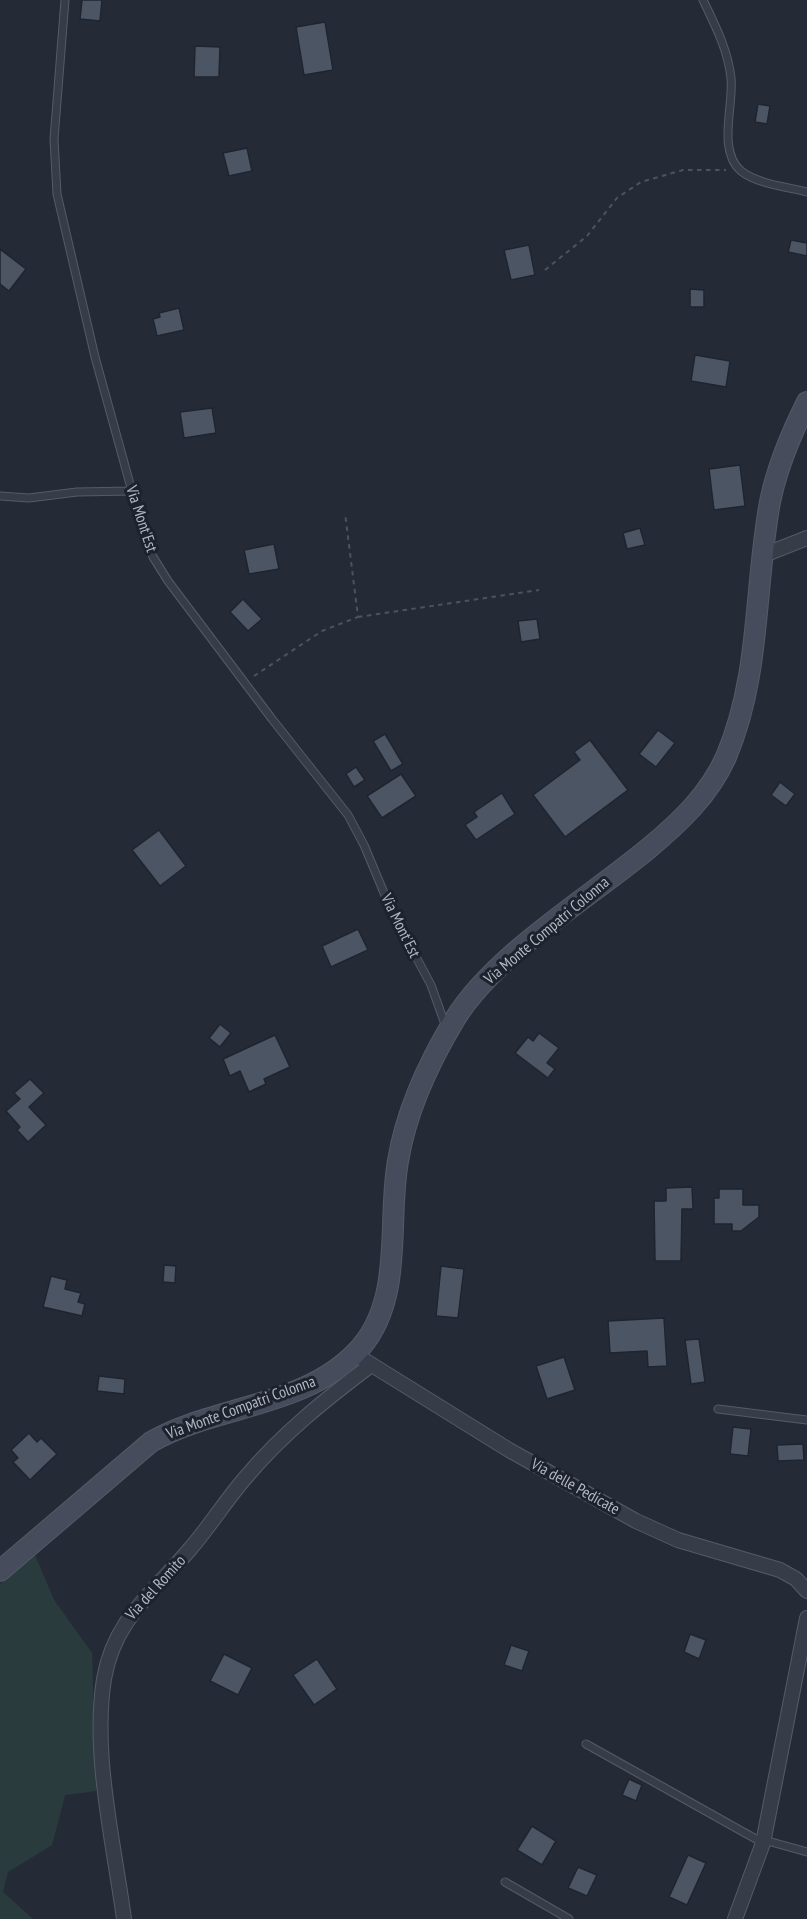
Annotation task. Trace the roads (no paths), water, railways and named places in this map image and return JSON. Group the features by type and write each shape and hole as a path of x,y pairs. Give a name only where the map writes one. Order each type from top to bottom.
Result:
{"street":[{"name":"Via Monte Compatri Colonna","path":"0,1571 151,1442 178,1429 306,1386 336,1370 355,1353 373,1330 384,1310 389,1284 393,1196 400,1148 420,1089 447,1032 470,998 500,966 670,830 700,799 715,779 736,728 748,685 775,483 807,402"},
{"path":"764,555 807,538"},
{"name":"Via delle Pedicate","path":"355,1353 522,1458 636,1521 685,1542 780,1570 796,1579 807,1591"},
{"name":"Via del Romito","path":"124,1919 106,1786 102,1737 104,1680 117,1638 132,1612 185,1556 250,1472 309,1413 371,1365"},
{"path":"735,1919 763,1841 791,1689 807,1618"}],"lane":[{"name":"Via Mont'Est","path":"65,0 56,85 54,148 56,183 95,357 144,536 159,567 244,683 337,799 353,823 392,912 431,985 447,1032"},
{"path":"703,0 725,47 729,63 732,90 729,142 732,158 740,171 807,192"},
{"path":"0,496 29,498 88,492 132,491"},
{"path":"718,1409 807,1420"},
{"path":"586,1744 763,1841 807,1852"},
{"path":"505,1882 570,1919"}]}
